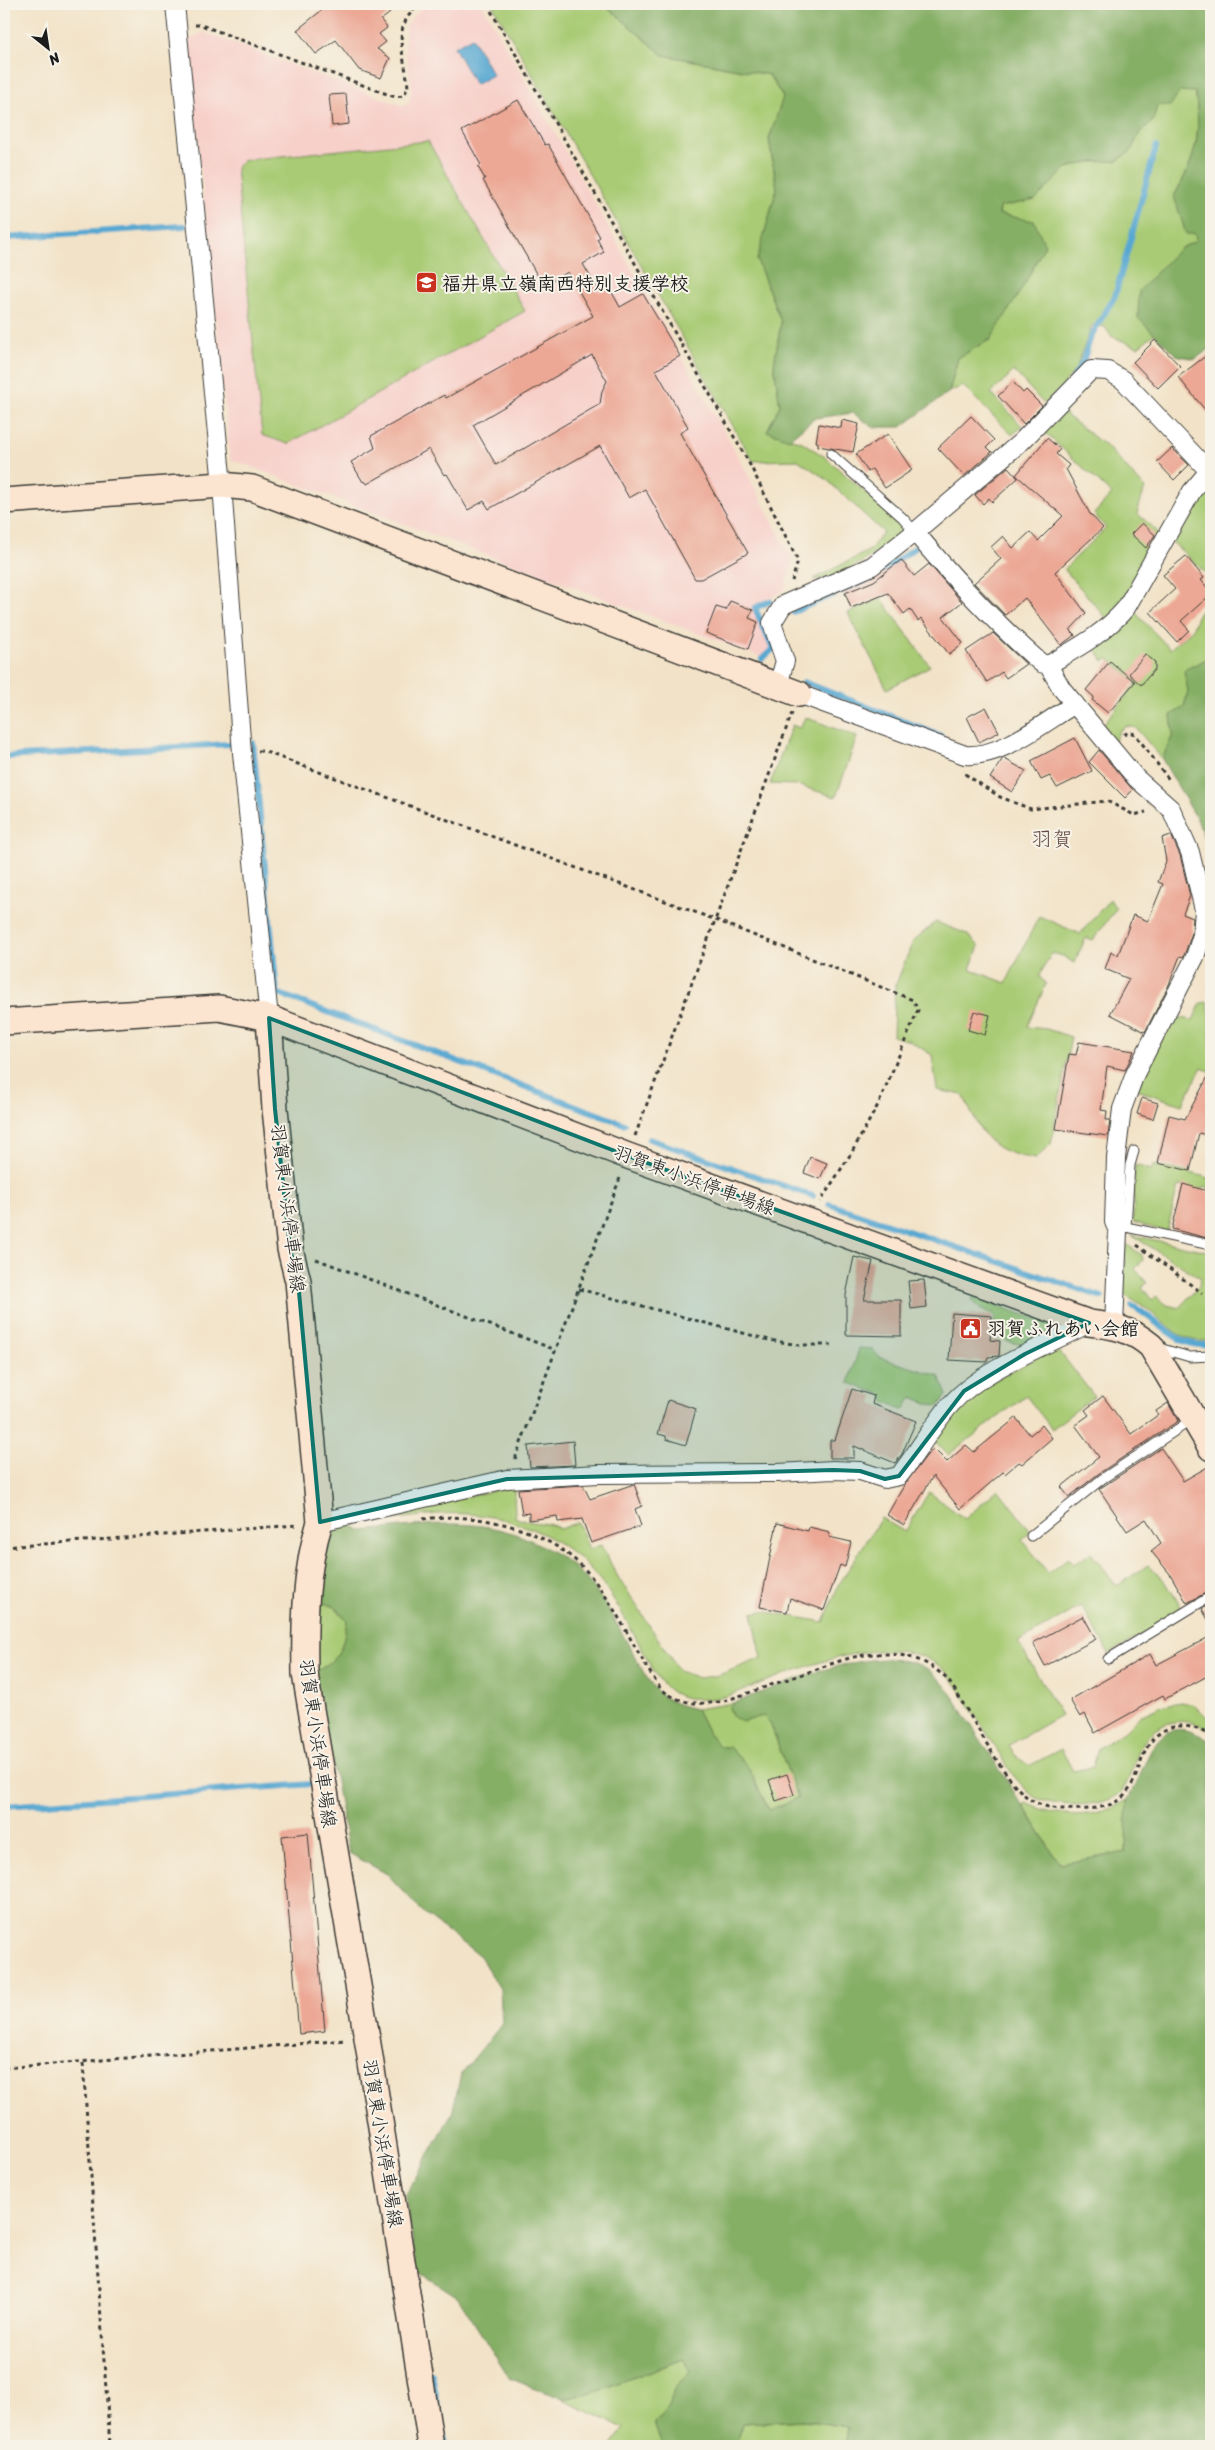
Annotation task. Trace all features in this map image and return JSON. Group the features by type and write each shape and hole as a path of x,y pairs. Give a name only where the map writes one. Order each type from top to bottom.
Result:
{"main road":[{"path":"4,501 222,485 252,488 788,689"},
{"path":"4,1022 219,1008 269,1018"},
{"name":"羽賀東小浜停車場線","path":"431,2446 367,2038 305,1674 305,1639 312,1547 320,1522 298,1281 290,1249 275,1109 269,1018 628,1156 1089,1323 1114,1326 1137,1334 1151,1346 1211,1448"}],"street":[{"path":"174,4 222,485 242,753 269,1018"},
{"path":"1048,665 1099,635 1120,616 1192,491 1210,470 1123,380 1108,371 1091,370 1022,441 872,566 783,606 772,623 786,661 788,689 965,756 978,756 1006,745 1075,704"},
{"path":"915,532 953,578 1041,663 1048,665 1062,689 1136,778 1171,809 1190,852 1199,883 1204,910 1202,935 1195,957 1163,1015 1125,1100 1116,1158 1114,1222 1120,1232 1114,1326"},
{"path":"320,1522 507,1479 599,1474 778,1473 833,1470 860,1471 885,1479 899,1476 951,1405 964,1391 1025,1354 1089,1323"}],"lane":[{"path":"831,454 903,518 915,532"},
{"path":"1134,1151 1130,1165 1120,1232 1211,1245"},
{"path":"1151,1346 1190,1357 1211,1356"},
{"path":"1031,1536 1102,1480 1194,1419"},
{"path":"1108,1659 1211,1596"}],"path":[{"path":"177,25 201,25 395,97 403,96 408,88 401,48 402,26 411,12 420,4"},
{"path":"487,4 749,463 798,561 783,606"},
{"path":"507,1479 716,920 788,689"},
{"path":"1125,741 1123,736 1128,732 1135,734 1172,785"},
{"path":"242,753 263,751 716,920 913,1000 918,1010 879,1103 852,1152 807,1221"},
{"path":"962,771 1000,796 1031,809 1107,801 1134,815 1143,813 1155,805 1159,797"},
{"path":"1120,1232 1202,1293"},
{"path":"290,1249 556,1350"},
{"path":"579,1289 769,1340 800,1345 832,1345"},
{"path":"418,1520 432,1518 485,1520 513,1527 542,1538 564,1553 592,1577 662,1689 670,1696 686,1702 702,1705 724,1701 848,1658 874,1654 918,1659 940,1672 956,1692 1009,1777 1029,1799 1042,1805 1073,1810 1102,1806 1114,1802 1124,1796 1131,1786 1146,1747 1154,1736 1174,1726 1187,1726 1202,1730 1211,1736"},
{"path":"4,1547 320,1522"},
{"path":"4,2068 367,2038"},
{"path":"82,2063 110,2446"}],"highlighted area":[{"path":"269,1018 628,1156 1089,1323 1025,1354 964,1391 899,1476 885,1479 860,1471 833,1470 507,1479 320,1522 298,1281 290,1249 275,1109"}],"shaded area":[{"name":"福井県立嶺南西特別支援学校","path":"427,4 482,4 744,467 793,561 784,591 752,607 770,648 761,657 230,459 188,41 203,32 403,106 409,103 412,89 405,48 406,27 414,15"}],"green space":[{"path":"492,4 604,4 663,55 769,75 783,98 769,140 777,188 757,260 781,322 774,365 780,405 767,431 802,442 825,457 906,530 875,554 836,575 825,579 814,579 870,550 883,532 826,479 798,460 753,461"},
{"path":"604,4 1211,4 1211,348 1195,359 1176,355 1138,318 1139,291 1179,249 1196,241 1195,234 1186,234 1174,196 1182,183 1192,158 1198,121 1195,92 1180,91 1170,106 1157,105 1153,121 1140,132 1131,151 1117,161 1089,162 1067,168 1035,200 1000,207 999,214 1034,221 1045,245 1023,287 991,339 958,358 949,392 901,427 873,427 853,413 815,418 789,439 767,431 780,405 774,365 781,322 757,260 777,188 769,139 783,97 769,75 663,55"},
{"path":"1180,91 1195,92 1198,121 1192,158 1188,170 1174,196 1195,234 1196,241 1179,249 1138,318 1154,334 1138,347 1111,336 1105,327 1092,325 1076,369 1062,387 1044,404 1014,371 991,393 1022,426 1012,435 963,386 949,392 958,358 991,339 1000,207 1035,200 1067,168 1089,162 1117,161 1131,151 1140,132 1153,121 1157,105"},
{"path":"428,141 525,311 288,444 262,435 236,168 243,160"},
{"path":"1061,411 1108,448 1145,488 1137,513 1160,534 1122,605 1108,620 1064,569 1106,528 1094,514 1112,494 1042,430"},
{"path":"1211,481 1211,597 1209,576 1171,541 1201,493"},
{"path":"881,598 930,666 887,689 848,613"},
{"path":"1211,599 1211,657 1184,671 1188,691 1184,707 1171,715 1173,735 1162,759 1136,728 1127,726 1120,730 1114,743 1100,728 1137,683 1109,659 1103,661 1095,648 1120,628 1134,611 1170,649 1192,630 1197,616"},
{"path":"1211,657 1211,856 1197,819 1162,759 1173,735 1171,715 1184,707 1188,691 1184,670"},
{"path":"805,717 857,737 836,797 797,785 770,784 792,725 800,728"},
{"path":"1110,899 1116,909 1093,940 1086,938 1074,963 1063,956 1052,953 1039,976 1046,984 1027,1027 1047,1029 1071,1037 1051,1144 1036,1159 1007,1152 989,1140 982,1131 963,1095 937,1090 932,1055 910,1041 893,1036 895,987 913,941 936,922 967,934 979,946 970,969 1006,983 1039,916 1080,934"},
{"path":"1208,1002 1211,1030 1211,1072 1202,1067 1182,1105 1137,1090 1170,1016 1193,1020 1201,1003"},
{"path":"1135,1165 1152,1170 1153,1165 1211,1179 1211,1189 1206,1187 1200,1190 1178,1186 1167,1232 1133,1222"},
{"path":"1131,1235 1211,1252 1211,1340 1200,1341 1181,1336 1140,1304 1123,1295 1126,1244 1142,1255 1143,1260 1135,1269 1147,1283 1142,1287 1152,1300 1156,1296 1167,1305 1179,1308 1199,1286 1201,1278"},
{"path":"973,1297 1050,1324 1053,1330 1024,1343 1010,1342 995,1334 994,1314 981,1310 972,1300"},
{"path":"1056,1347 1094,1396 1052,1429 1026,1396 948,1455 934,1440 956,1409 977,1390"},
{"path":"859,1348 871,1349 881,1358 939,1376 947,1395 938,1407 912,1397 904,1410 884,1401 883,1395 849,1383"},
{"path":"514,1486 515,1517 526,1521 549,1524 560,1529 578,1522 589,1549 601,1545 618,1577 679,1671 700,1678 719,1675 762,1658 752,1613 762,1611 824,1622 838,1586 881,1518 905,1532 929,1492 965,1519 998,1489 1031,1532 1022,1539 1048,1573 1068,1558 1074,1564 1091,1553 1117,1586 1148,1565 1165,1581 1183,1610 1109,1654 1082,1606 1018,1642 1061,1715 1009,1745 1015,1755 1029,1766 1061,1749 1073,1771 1093,1767 1098,1748 1124,1732 1140,1716 1164,1705 1182,1702 1195,1705 1211,1721 1211,1731 1202,1726 1183,1722 1173,1722 1155,1730 1142,1745 1125,1786 1116,1797 1095,1803 1071,1805 1041,1800 1026,1789 1013,1775 952,1679 944,1670 922,1656 896,1651 867,1652 805,1667 724,1697 691,1699 672,1692 657,1677 619,1608 595,1574 574,1554 541,1533 505,1520 466,1514 427,1515 390,1520 371,1519"},
{"path":"348,1523 362,1531 436,1524 491,1527 531,1540 563,1558 596,1591 654,1688 671,1701 696,1709 708,1733 720,1747 729,1747 748,1767 769,1810 798,1798 770,1723 763,1716 742,1722 732,1716 729,1708 733,1703 799,1678 847,1664 871,1660 893,1659 914,1663 926,1668 940,1680 952,1695 1060,1864 1126,1852 1127,1802 1155,1744 1163,1736 1172,1731 1183,1730 1196,1733 1211,1742 1211,2446 845,2446 848,2427 804,2420 742,2423 738,2442 734,2446 662,2446 654,2423 669,2407 674,2389 690,2371 684,2359 596,2391 563,2399 509,2378 458,2297 418,2271 405,2196 452,2114 461,2074 502,2024 500,1989 480,1956 426,1915 387,1874 349,1853 335,1776 312,1674 334,1658 343,1640 347,1620 334,1606 312,1600 325,1534 335,1526"},
{"path":"312,1600 334,1606 347,1620 338,1653 329,1663 312,1674"},
{"path":"733,1703 729,1708 763,1716 770,1723 798,1798 769,1810 748,1767 729,1747 720,1747 708,1733 696,1709"},
{"path":"1127,1800 1126,1853 1060,1864 1023,1805 1026,1803 1051,1812 1077,1815 1103,1811"},
{"path":"684,2359 690,2371 674,2389 669,2407 654,2423 662,2446 611,2446 624,2428 563,2400 596,2391"},
{"path":"804,2420 848,2427 845,2446 756,2446 753,2442 738,2442 742,2423"}],"water":[{"path":"472,37 493,75 475,85 454,47"}],"building":[{"path":"317,4 382,4 390,13 381,20 387,28 379,34 386,42 377,49 390,58 381,78 359,70 336,40 316,54 297,30 322,10"},
{"path":"346,94 349,124 332,126 329,95"},
{"path":"518,100 545,145 548,144 600,237 597,239 604,252 583,264 599,292 609,287 620,307 643,294 680,356 656,370 688,427 680,433 748,553 701,579 695,579 645,489 629,498 600,446 489,509 484,501 468,510 447,474 444,475 429,449 367,484 365,481 363,482 351,462 375,448 371,436 444,395 446,398 593,316 568,272 545,285 537,275 483,180 485,179 478,167 481,165 462,131","holes":["592,355 607,381 602,391 600,404 496,465 473,425"]},
{"path":"1155,340 1180,366 1158,388 1133,362"},
{"path":"1211,352 1211,417 1178,377"},
{"path":"1013,382 1023,393 1026,390 1042,406 1024,424 998,396"},
{"path":"971,416 994,440 987,447 992,452 964,476 938,448"},
{"path":"842,420 859,424 853,452 818,446 818,442 816,442 819,424 841,428"},
{"path":"888,434 912,470 885,488 872,469 868,472 856,454"},
{"path":"1047,438 1060,449 1056,454 1069,465 1066,469 1090,514 1103,528 1055,572 1086,613 1070,630 1075,635 1061,645 1025,598 1005,615 974,583 1001,559 991,547 1003,536 1013,548 1030,532 1038,541 1063,516 1016,475"},
{"path":"1172,448 1189,465 1174,480 1157,462"},
{"path":"1008,467 1018,478 992,502 989,498 983,504 975,495"},
{"path":"1142,523 1155,535 1146,548 1131,534"},
{"path":"1186,556 1204,578 1201,580 1210,591 1207,594 1209,596 1181,621 1189,630 1177,642 1150,612 1175,589 1163,575"},
{"path":"901,560 914,576 929,564 962,602 943,617 963,643 949,654 921,618 918,621 910,609 904,614 888,593 851,608 845,593 874,581"},
{"path":"730,601 753,610 749,618 758,622 748,649 706,633 716,607 726,610"},
{"path":"993,633 1026,664 1006,678 1002,672 987,682 966,651"},
{"path":"1145,654 1155,662 1155,669 1141,685 1129,674"},
{"path":"1110,661 1135,682 1108,713 1092,700 1094,697 1086,690"},
{"path":"986,707 999,732 979,742 967,717"},
{"path":"1075,738 1092,771 1057,788 1050,776 1041,780 1031,761"},
{"path":"1099,750 1133,790 1125,798 1089,762"},
{"path":"1003,758 1026,771 1012,792 990,778"},
{"path":"1171,835 1180,855 1190,896 1183,914 1193,918 1192,933 1185,953 1183,957 1180,956 1168,987 1145,1032 1110,1014 1129,979 1105,969 1111,952 1118,955 1133,915 1148,921 1163,884 1158,882 1166,861 1162,838"},
{"path":"974,1011 990,1015 985,1035 968,1030"},
{"path":"1079,1042 1134,1051 1125,1070 1107,1066 1101,1110 1107,1111 1106,1120 1110,1120 1108,1136 1056,1129 1069,1054 1076,1055"},
{"path":"1211,1071 1211,1115 1206,1135 1199,1133 1190,1171 1158,1163 1169,1115 1185,1119"},
{"path":"1142,1098 1158,1103 1153,1119 1137,1114"},
{"path":"810,1157 827,1163 820,1179 804,1173"},
{"path":"1183,1184 1211,1192 1211,1239 1172,1229"},
{"path":"854,1257 873,1261 864,1300 901,1300 901,1336 846,1335 846,1295"},
{"path":"924,1280 927,1307 911,1309 908,1281"},
{"name":"羽賀ふれあい会館","path":"952,1313 992,1316 990,1340 1000,1341 999,1356 988,1357 987,1362 949,1360"},
{"path":"852,1389 874,1396 872,1404 916,1421 902,1454 895,1463 854,1446 854,1458 830,1458 830,1440 835,1440"},
{"path":"1103,1396 1131,1434 1158,1415 1156,1411 1168,1403 1178,1421 1098,1474 1069,1497 1061,1487 1099,1457 1075,1425 1089,1415 1085,1410"},
{"path":"668,1400 696,1409 686,1445 666,1439 666,1436 658,1434"},
{"path":"1016,1418 1030,1435 1042,1425 1052,1438 1022,1464 1019,1462 1005,1474 1003,1472 960,1509 933,1476 904,1525 887,1515 905,1484 927,1455 934,1449 947,1462 966,1445 974,1452"},
{"path":"573,1441 575,1465 530,1467 528,1446"},
{"path":"1161,1448 1183,1481 1211,1465 1211,1590 1187,1603 1170,1574 1151,1551 1161,1543 1146,1519 1127,1531 1099,1489"},
{"path":"634,1484 642,1506 635,1509 641,1526 591,1543 582,1519 558,1522 557,1516 529,1520 529,1513 522,1514 518,1489 583,1485 590,1499"},
{"path":"777,1523 808,1531 809,1527 830,1532 829,1537 851,1542 845,1567 840,1565 824,1610 790,1598 787,1612 760,1607"},
{"path":"1211,1603 1211,1625 1202,1609"},
{"path":"1083,1616 1096,1639 1045,1666 1033,1643"},
{"path":"1211,1636 1211,1674 1165,1699 1163,1695 1095,1733 1085,1714 1080,1717 1070,1700 1150,1654 1156,1665"},
{"path":"787,1774 794,1795 776,1801 769,1780"},
{"path":"308,1833 325,2031 299,2034 282,1836"}],"waterway":[{"path":"1074,377 1083,361 1091,336 1115,296 1156,147"},
{"path":"4,238 184,226"},
{"path":"793,612 871,578 915,548"},
{"path":"762,659 773,649 755,608 770,601"},
{"path":"804,682 941,736"},
{"path":"253,743 277,993 624,1124"},
{"path":"4,757 229,744"},
{"path":"649,1139 813,1196"},
{"path":"829,1204 1102,1297"},
{"path":"1132,1306 1188,1343 1199,1345 1211,1344"},
{"path":"4,1806 312,1784"},
{"path":"432,2374 445,2446"}],"place":[{"name":"福井県立嶺南西特別支援学校","path":"426,283"},
{"name":"羽賀ふれあい会館","path":"971,1328"}],"district":[{"name":"羽賀","path":"1052,839"}]}
